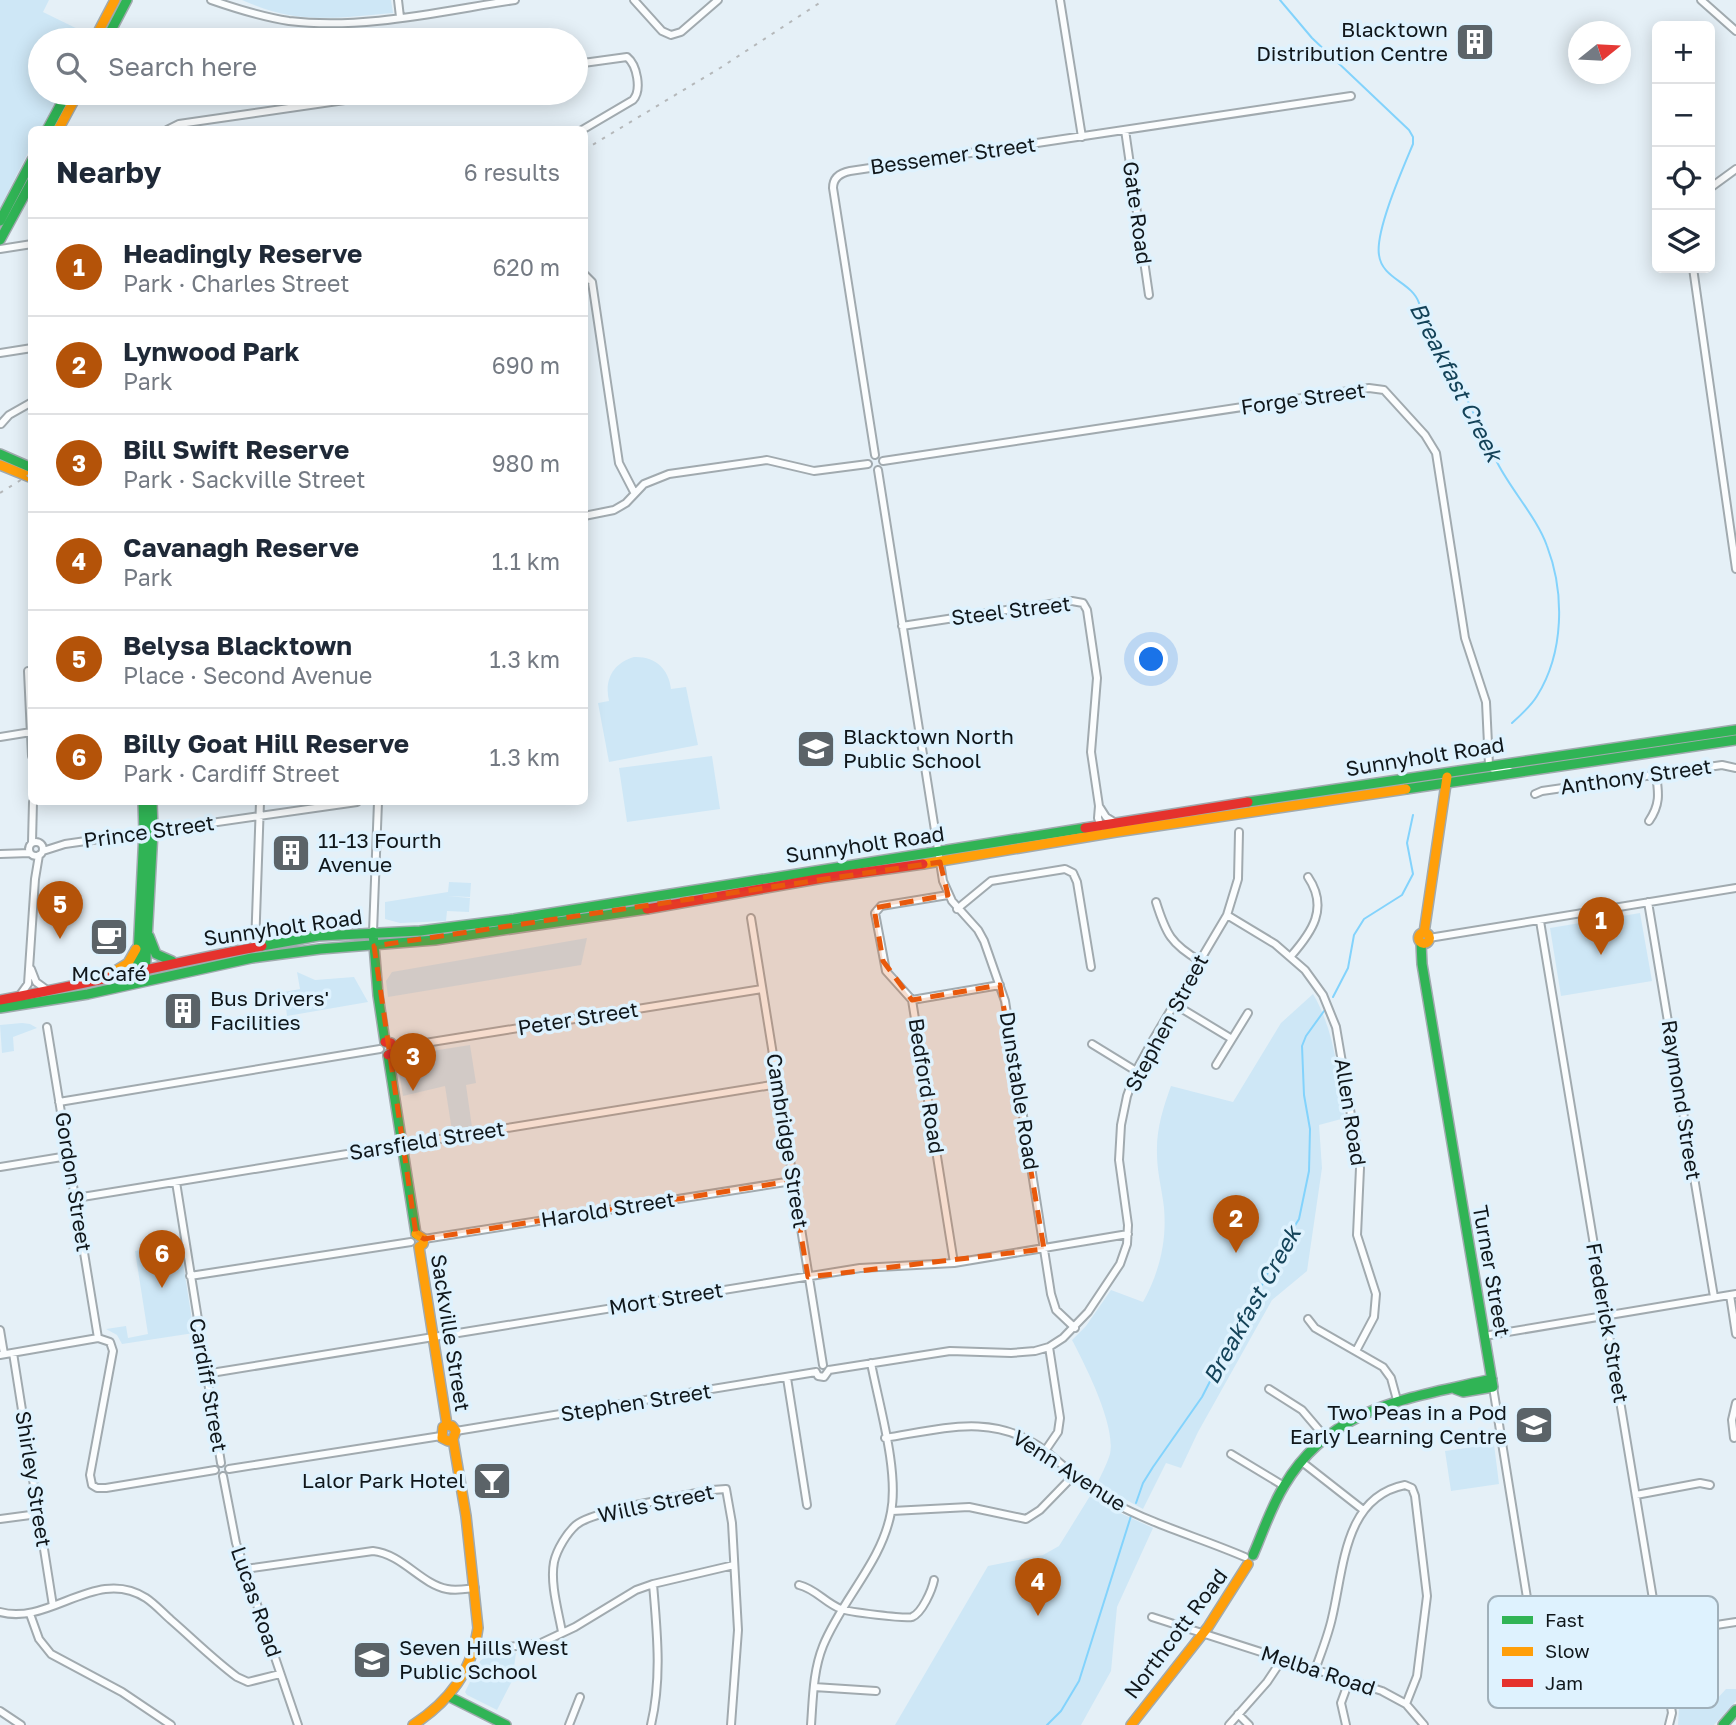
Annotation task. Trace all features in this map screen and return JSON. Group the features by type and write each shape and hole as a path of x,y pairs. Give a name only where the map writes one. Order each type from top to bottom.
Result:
{"main road":[{"path":"100,28 115,0"},
{"path":"112,28 127,0"},
{"path":"49,126 60,105"},
{"path":"60,126 72,105"},
{"path":"0,221 28,168"},
{"path":"0,240 28,188"},
{"path":"0,454 28,466"},
{"path":"0,465 28,476"},
{"name":"Sunnyholt Road","path":"0,1008 88,994 253,958 320,949 435,940 705,900 939,857 1489,765 1736,730"},
{"name":"Sunnyholt Road","path":"0,1000 52,992 176,962 318,936 420,931 514,919 821,869 939,857 1100,826 1115,827 1447,783 1736,740"},
{"name":"Turner Street","path":"1447,772 1422,964 1492,1383"},
{"path":"140,970 146,926 149,832 144,805"},
{"path":"142,982 138,944 152,805"},
{"path":"146,926 154,953 176,962"},
{"name":"Sackville Street","path":"373,932 387,1049 471,1562 478,1620 474,1649 465,1674 450,1697 433,1713 413,1725"},
{"path":"84,985 125,965 138,944"},
{"name":"Northcott Road","path":"1131,1725 1233,1593 1284,1486 1325,1437 1363,1413 1397,1400 1455,1389 1462,1384 1492,1383"},
{"path":"450,1697 506,1725"},
{"path":"1723,1725 1736,1710"}],"street":[{"path":"211,0 255,14 304,22 357,22 515,0"},
{"path":"398,0 400,17"},
{"path":"634,0 662,32 671,36 681,32 718,0"},
{"path":"1060,0 1082,137"},
{"path":"1701,0 1736,31"},
{"path":"588,62 627,57 634,66 638,90 633,100 588,126"},
{"name":"Bessemer Street","path":"875,455 833,188 835,179 846,172 1351,96"},
{"path":"175,126 310,105"},
{"name":"Gate Road","path":"1125,130 1149,295"},
{"path":"1715,184 1736,169"},
{"path":"0,201 12,198"},
{"path":"0,249 28,245"},
{"path":"1694,273 1736,569"},
{"path":"588,278 592,282 619,463 634,492"},
{"path":"0,353 28,349"},
{"name":"Forge Street","path":"883,461 1369,388 1386,391 1429,440 1437,458 1465,638 1486,705 1489,765"},
{"path":"1,424 9,415 28,404"},
{"path":"868,464 870,458 875,455 880,457 883,461 878,470"},
{"path":"588,515 614,510 626,503 634,492 649,480 662,475 762,460 780,461 814,471 868,464"},
{"path":"868,464 872,469 878,470"},
{"path":"878,470 939,857"},
{"name":"Steel Street","path":"902,626 1072,601 1083,603 1087,610 1096,669 1091,747 1100,826"},
{"path":"0,737 28,733"},
{"path":"1489,765 1493,769 1502,768 1512,772"},
{"name":"Anthony Street","path":"1535,794 1722,765 1736,768"},
{"path":"1649,821 1657,809 1659,799 1656,775"},
{"path":"19,997 28,984 30,964 36,848 33,805"},
{"path":"255,947 260,805"},
{"name":"Prince Street","path":"3,854 335,805"},
{"path":"373,932 379,805"},
{"path":"1099,806 1115,827"},
{"name":"Stephen Street","path":"829,1370 950,1351 1011,1353 1049,1347 1074,1328 1107,1287 1121,1264 1128,1234 1119,1141 1126,1096 1136,1071 1227,915 1238,879 1239,832"},
{"name":"Dunstable Road","path":"939,857 948,895 957,909 978,930 1000,985 1010,1023 1053,1302 1056,1310 1074,1328"},
{"path":"957,909 991,881 1059,869 1070,871 1077,882 1091,967"},
{"path":"1291,956 1308,937 1316,921 1315,890 1308,877"},
{"path":"1425,938 1736,888"},
{"name":"Bedford Road","path":"948,895 894,903 876,910 886,971 912,1000 954,1263"},
{"path":"1156,902 1170,938 1182,950 1200,961"},
{"name":"Raymond Street","path":"1648,902 1714,1297"},
{"name":"Allen Road","path":"1227,915 1291,956 1311,977 1334,1018 1360,1168 1357,1235 1376,1294 1374,1317 1356,1351"},
{"name":"Cambridge Street","path":"751,918 823,1364"},
{"name":"Frederick Street","path":"1540,920 1652,1596"},
{"path":"30,964 36,982 52,992"},
{"path":"912,1000 1000,985"},
{"name":"Peter Street","path":"59,1102 762,989"},
{"path":"1174,1004 1232,1039"},
{"path":"1216,1065 1248,1013"},
{"name":"Gordon Street","path":"47,1027 98,1338 110,1342 113,1351 90,1475 92,1485 106,1488 215,1470"},
{"path":"1093,1044 1136,1071"},
{"name":"Sarsfield Street","path":"76,1198 778,1084"},
{"path":"0,1167 68,1156"},
{"name":"Harold Street","path":"190,1276 792,1181"},
{"name":"Cardiff Street","path":"176,1182 221,1463"},
{"name":"Mort Street","path":"205,1374 808,1276 867,1268 954,1263 1128,1234"},
{"path":"1484,1336 1733,1294 1736,1334"},
{"path":"1308,1319 1315,1328 1386,1370 1393,1381 1397,1400"},
{"path":"0,1330 2,1355 98,1338"},
{"path":"1045,1451 1056,1435 1060,1418 1049,1347"},
{"name":"Shirley Street","path":"13,1353 53,1606"},
{"path":"811,1725 816,1665 841,1610 884,1540 892,1511 893,1489 871,1363"},
{"path":"823,1364 829,1370 824,1377 818,1376 816,1372 823,1364"},
{"name":"Stephen Street","path":"229,1469 449,1435 816,1372"},
{"path":"787,1378 807,1505"},
{"name":"Turner Street","path":"1492,1383 1527,1596"},
{"path":"1269,1389 1302,1410 1325,1437"},
{"path":"1734,1438 1732,1420 1736,1403"},
{"name":"Venn Avenue","path":"885,1438 956,1427 990,1426 1014,1433 1045,1451 1074,1475 1120,1506 1248,1559"},
{"path":"1231,1454 1284,1486"},
{"path":"1302,1462 1362,1510"},
{"path":"221,1463 229,1469 223,1476 215,1470 221,1463"},
{"path":"892,1511 969,1507 1026,1519 1040,1510 1074,1475"},
{"name":"Lucas Road","path":"223,1476 232,1531 298,1725"},
{"path":"1636,1495 1700,1483 1710,1485"},
{"path":"1315,1670 1332,1622 1350,1535 1362,1510 1381,1493 1405,1485 1412,1488 1426,1573 1427,1596 1417,1675 1406,1704"},
{"name":"Wills Street","path":"562,1632 554,1585 554,1561 565,1538 578,1523 600,1514 726,1489 732,1523 734,1565"},
{"path":"0,1519 38,1514"},
{"path":"245,1569 373,1551 390,1555 443,1588 475,1588"},
{"path":"474,1649 541,1643 636,1590 734,1565 738,1629 731,1725"},
{"path":"799,1585 809,1587 841,1610 912,1617 931,1590 934,1580"},
{"path":"651,1725 656,1705 659,1652 653,1584"},
{"path":"0,1612 13,1615 30,1614 89,1592 110,1588 127,1591 146,1598 237,1677 248,1682 281,1674"},
{"path":"30,1614 38,1639 51,1654 122,1692 171,1725"},
{"name":"Melba Road","path":"1152,1618 1382,1691 1406,1704 1424,1725"},
{"path":"1718,1625 1736,1622"},
{"path":"1229,1725 1267,1682 1283,1658"},
{"path":"1346,1725 1341,1703 1349,1681"},
{"path":"814,1687 876,1692"},
{"path":"569,1725 580,1697"},
{"path":"0,1711 21,1725"},
{"path":"1238,1714 1249,1725"}],"highlighted area":[{"path":"940,862 948,895 874,908 883,961 912,1000 1000,985 1044,1249 808,1277 792,1181 424,1239 416,1234 374,946"}],"shaded area":[{"path":"0,0 49,0 43,12 76,28 28,28 28,105 54,105 43,126 28,126 28,153 0,208"},
{"path":"242,0 391,0 393,13 316,18 281,13"},
{"path":"634,657 642,657 660,665 667,675 671,689 686,687 698,745 609,762 598,703 609,701 608,686 612,673 621,663"},
{"path":"712,756 720,809 627,822 619,768"},
{"path":"449,882 471,883 470,897 447,896 470,898 469,912 447,911 446,921 400,923 385,919 385,902 448,892"},
{"path":"1640,913 1652,981 1561,996 1550,928"},
{"path":"587,938 581,965 388,997 386,981 392,972"},
{"path":"297,972 315,980 354,977 368,1002 287,1016 284,992 300,989"},
{"path":"1313,994 1331,1038 1345,1118 1319,1125 1322,1168 1307,1271 1272,1300 1198,1432 1181,1468 1166,1463 1143,1509 1097,1484 1110,1454 1111,1442 1098,1396 1072,1340 1086,1326 1111,1290 1143,1302 1153,1280 1161,1257 1165,1221 1157,1161 1158,1136 1171,1086 1233,1102 1281,1023"},
{"path":"22,1023 37,1028 13,1037 14,1051 2,1053 0,1025"},
{"path":"470,1045 476,1083 466,1085 472,1127 452,1131 445,1086 403,1096 397,1060 400,1056"},
{"path":"180,1243 194,1333 122,1344 117,1335 106,1329 126,1326 128,1338 148,1334 135,1251"},
{"path":"1494,1444 1499,1484 1451,1491 1445,1451"},
{"path":"1090,1496 1153,1528 1117,1607 1111,1671 1081,1725 895,1725 988,1566 1043,1555 1059,1546"},
{"path":"516,1653 512,1681 497,1710 467,1695 465,1692 480,1661"},
{"path":"1726,1689 1736,1689 1736,1701 1714,1725 1678,1725 1679,1708 1718,1708 1718,1698"}],"waterway":[{"name":"Breakfast Creek","path":"1280,0 1312,38 1409,130 1413,137 1413,144 1381,231 1381,263 1415,296 1430,339 1454,373 1498,464 1543,536 1553,564 1559,603 1557,642 1546,679 1537,696 1512,723"},
{"name":"Breakfast Creek","path":"1333,997 1348,968 1354,935 1364,919 1402,895 1413,874 1407,843 1413,815"},
{"name":"Breakfast Creek","path":"1136,1503 1143,1483 1202,1397 1224,1354 1248,1316 1273,1261 1299,1219 1309,1171 1310,1129 1304,1095 1302,1046 1324,1011"},
{"name":"Breakfast Creek","path":"1047,1725 1061,1711 1079,1681 1131,1516"}],"railway":[{"path":"588,148 720,68 824,0"},
{"path":"0,493 28,476"}],"traffic: fast":[{"path":"112,28 127,0"},
{"path":"49,126 61,105"},
{"path":"0,221 28,168"},
{"path":"0,240 28,188"},
{"path":"0,454 28,466"},
{"path":"1248,802 1736,730"},
{"path":"1406,789 1736,740"},
{"path":"137,975 143,805"},
{"path":"145,976 152,805"},
{"path":"262,946 318,936 420,931 514,919 1085,828"},
{"path":"0,1008 88,994 252,958 320,949 435,940 647,909"},
{"path":"373,932 385,1042"},
{"path":"149,936 156,954 172,961"},
{"path":"1421,943 1422,964 1493,1387 1463,1392 1455,1389"},
{"path":"388,1055 416,1234"},
{"path":"1253,1555 1284,1486 1303,1459 1325,1438 1349,1422 1403,1400 1492,1379"},
{"path":"450,1697 506,1725"},
{"path":"1723,1725 1736,1710"}],"traffic: slow":[{"path":"100,28 115,0"},
{"path":"60,126 72,105"},
{"path":"0,465 28,476"},
{"path":"1424,933 1447,777"},
{"path":"923,864 1406,789"},
{"path":"1424,933 1428,934 1429,938 1428,942 1424,943 1420,942 1419,938 1420,934 1424,933"},
{"path":"110,974 128,963 136,949"},
{"path":"416,1234 424,1239 419,1247"},
{"path":"419,1247 447,1425"},
{"path":"447,1425 443,1427 442,1438 448,1441"},
{"path":"413,1725 438,1706 457,1684 471,1658 478,1628 466,1516 453,1439 456,1431 447,1425"},
{"path":"1131,1725 1208,1627 1248,1564"}],"traffic: jam":[{"path":"1085,828 1248,802"},
{"path":"647,909 823,878 923,864"},
{"path":"0,1000 262,946"},
{"path":"385,1042 391,1043 394,1048 388,1055"}],"place":[{"name":"Blacktown Distribution Centre","path":"1475,42"},
{"name":"Blacktown North Public School","path":"816,749"},
{"name":"11-13 Fourth Avenue","path":"291,853"},
{"name":"McCafé","path":"109,937"},
{"name":"Belysa Blacktown","path":"60,939"},
{"name":"Headingly Reserve","path":"1601,955"},
{"name":"Bus Drivers' Facilities","path":"183,1011"},
{"name":"Bill Swift Reserve","path":"413,1091"},
{"name":"Lynwood Park","path":"1236,1253"},
{"name":"Billy Goat Hill Reserve","path":"162,1288"},
{"name":"Two Peas in a Pod Early Learning Centre","path":"1534,1425"},
{"name":"Lalor Park Hotel","path":"492,1481"},
{"name":"Cavanagh Reserve","path":"1038,1616"},
{"name":"Seven Hills West Public School","path":"372,1660"}]}
